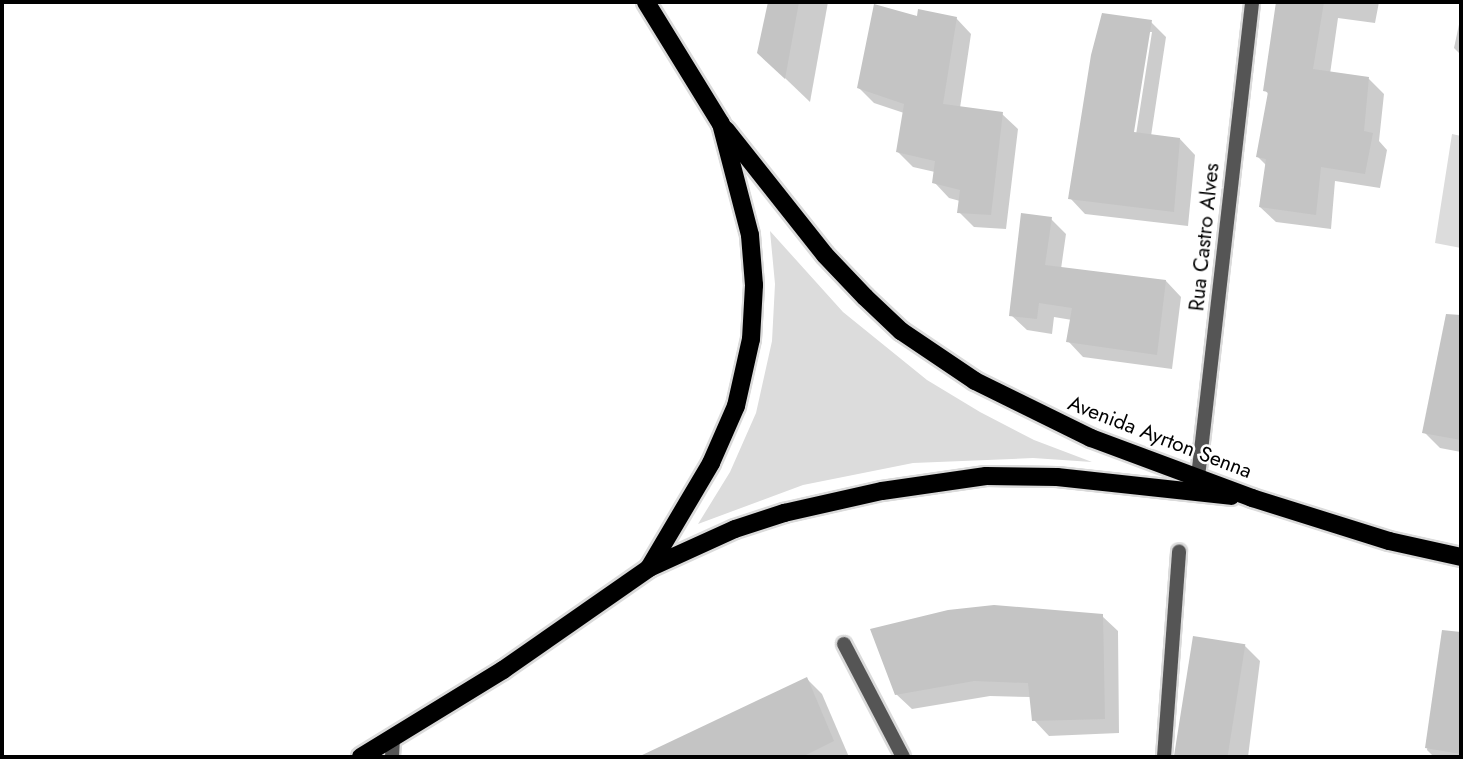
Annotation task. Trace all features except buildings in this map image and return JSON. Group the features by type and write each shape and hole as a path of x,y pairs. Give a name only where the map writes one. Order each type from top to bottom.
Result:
{"main road":[{"path":"361,757 392,748 649,568 711,463 736,407 751,339 754,285 750,235 721,124 646,2"},
{"name":"Avenida Ayrton Senna","path":"721,124 825,255 901,331 975,381 1034,412 1091,438 1252,498"},
{"name":"Avenida Ayrton Senna","path":"649,568 735,529 785,513 882,491 986,476 1057,477 1252,498"},
{"path":"1252,498 1389,541 1461,557"}],"street":[{"name":"Rua Castro Alves","path":"1198,477 1252,2"},
{"path":"1164,757 1179,552"},
{"path":"844,644 903,757"}],"shaded area":[{"path":"1452,134 1461,136 1461,248 1435,243"},
{"path":"770,231 843,312 927,380 1034,440 1092,462 1033,458 913,463 803,485 698,524 730,472 756,413 772,341 775,284"}]}
